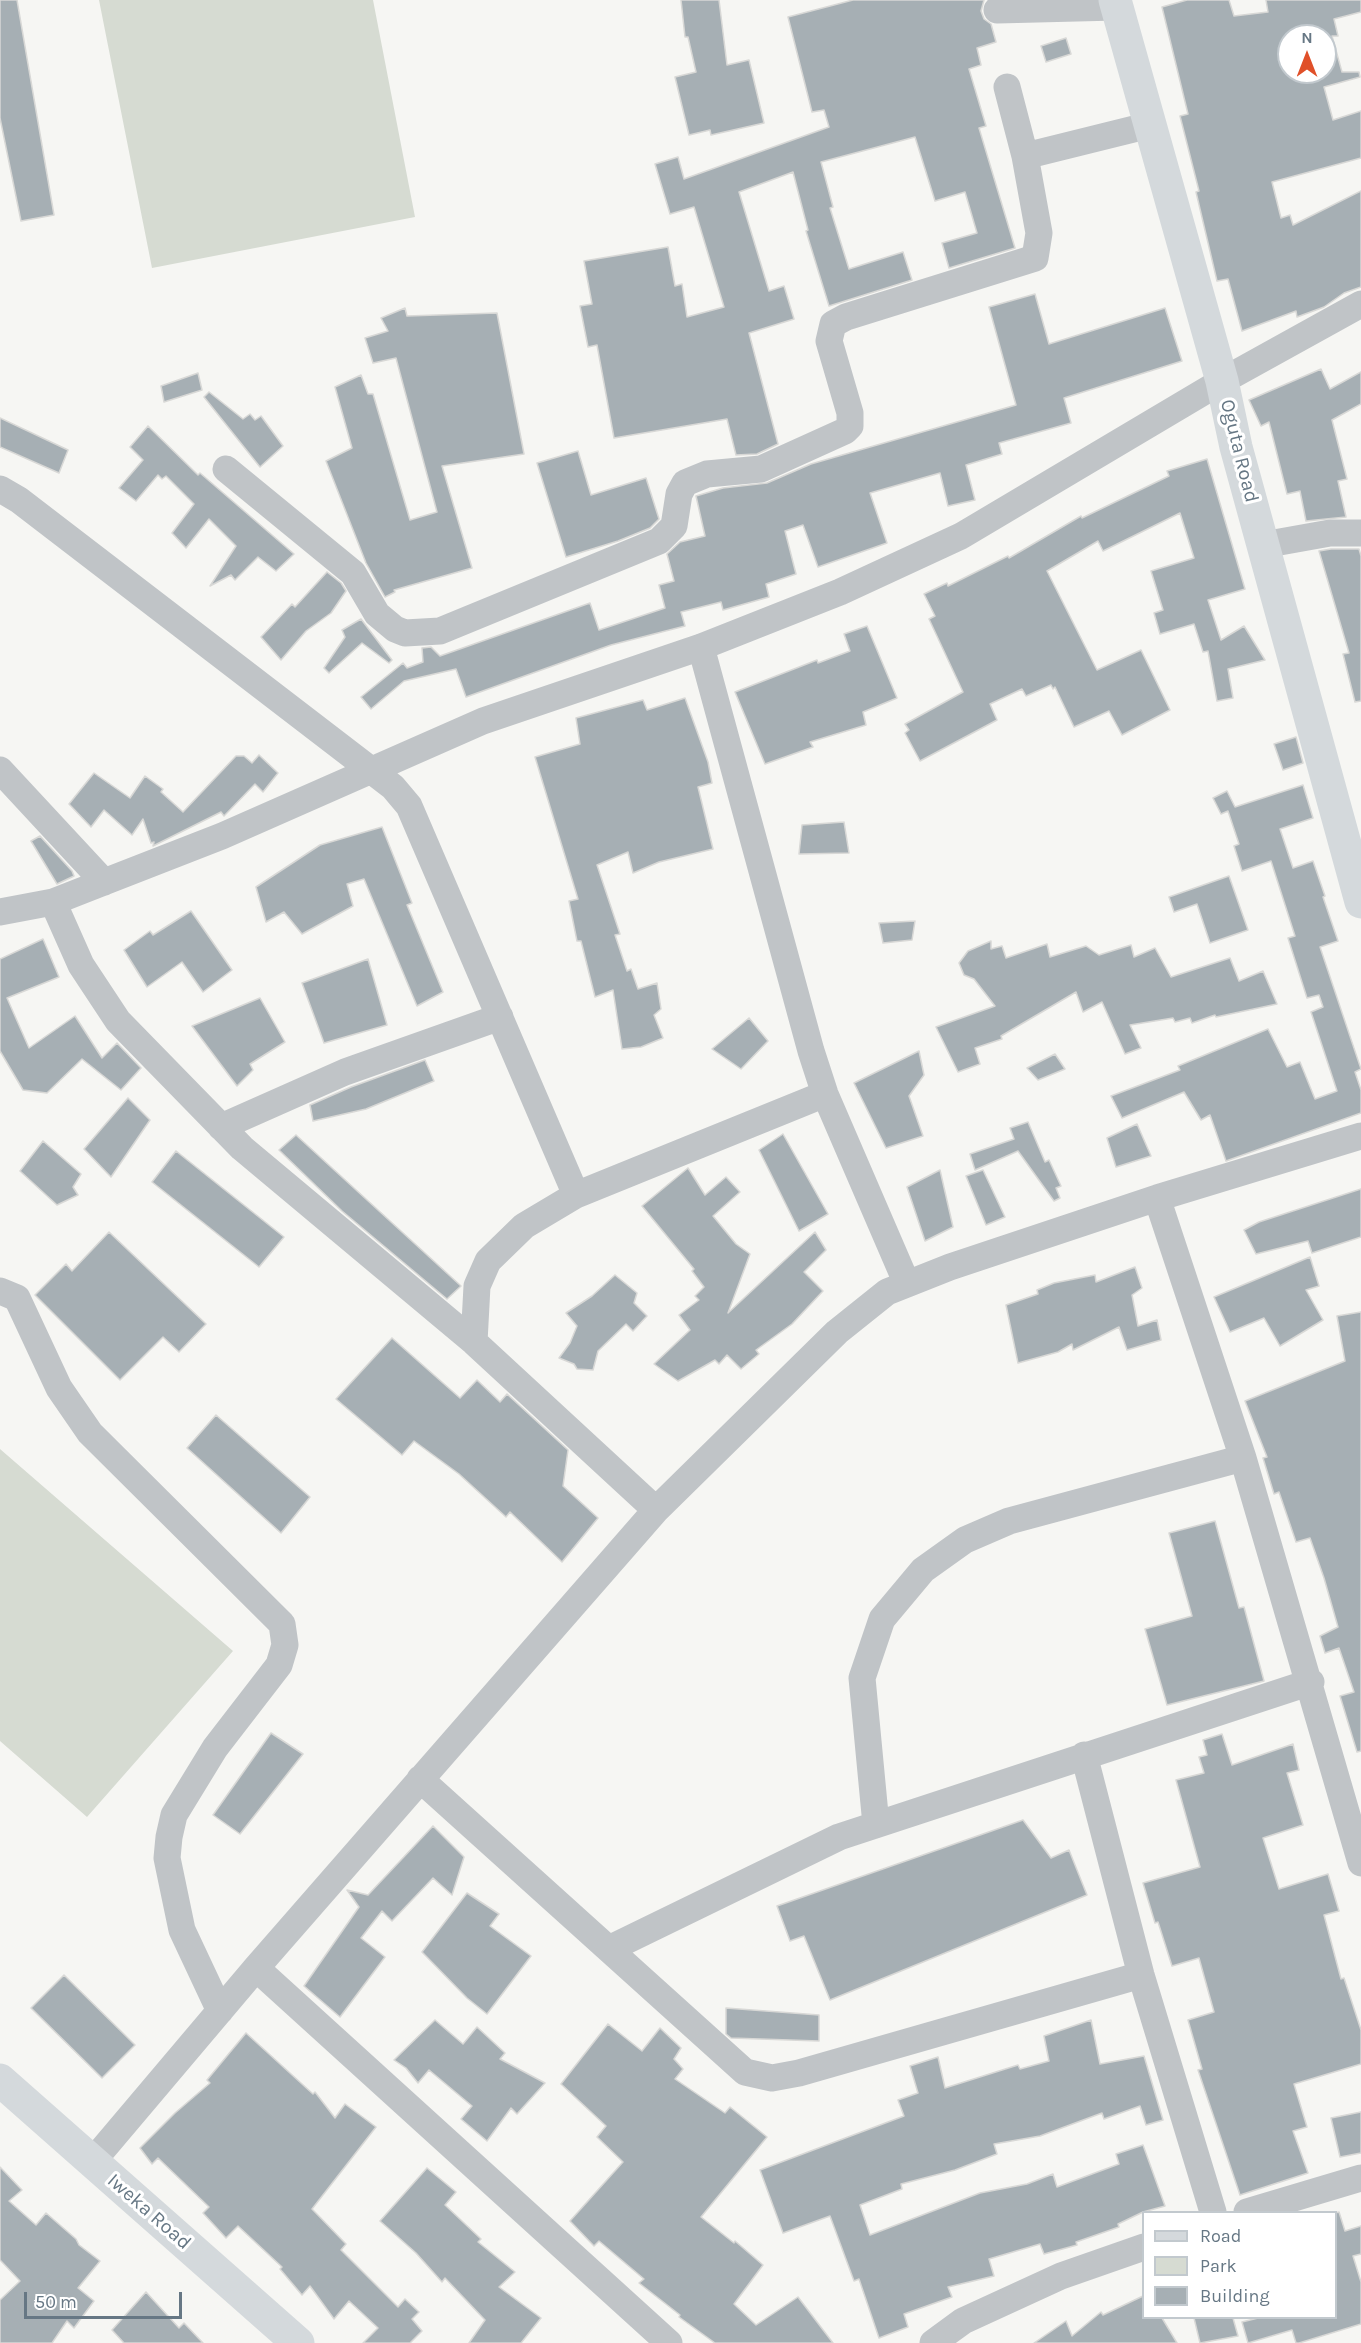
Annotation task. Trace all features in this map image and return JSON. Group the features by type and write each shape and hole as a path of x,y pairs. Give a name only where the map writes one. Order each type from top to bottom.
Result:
{"main road":[{"name":"Oguta Road","path":"1116,4 1222,381 1236,447 1361,902"},
{"name":"Iweka Road","path":"0,2080 298,2343"}],"street":[{"path":"997,10 1116,4"},
{"path":"226,469 353,573 377,614 395,629 405,633 440,631 659,541 674,526 679,494 685,483 707,474 761,469 845,431 850,426 850,413 829,341 833,324 846,317 1035,258 1039,233 1025,156 1006,87"},
{"path":"1025,156 1150,125"},
{"path":"0,912 53,902 222,836 372,772 483,721 701,647 840,592 961,536 1222,381 1361,304"},
{"path":"0,489 19,500 393,787 409,806 576,1195"},
{"path":"1263,545 1330,533 1361,533"},
{"path":"701,647 825,1094 908,1284"},
{"path":"0,770 104,882"},
{"path":"53,902 81,965 118,1021 221,1127 242,1148 474,1342 656,1510"},
{"path":"221,1127 345,1072 500,1017"},
{"path":"474,1342 477,1286 488,1261 524,1226 576,1195 825,1094"},
{"path":"92,2162 256,1968 656,1510 837,1332 887,1292 908,1284 1157,1198 1361,1136"},
{"path":"1157,1198 1243,1458 1311,1682 1361,1863"},
{"path":"0,1291 17,1298 59,1388 90,1433 282,1624 285,1645 279,1665 216,1748 174,1815 169,1837 167,1858 182,1930 220,2011"},
{"path":"876,1825 862,1678 882,1619 923,1570 966,1540 1009,1521 1243,1458"},
{"path":"609,1949 839,1837 1311,1682"},
{"path":"1084,1755 1141,1976 1213,2211"},
{"path":"420,1779 745,2072 772,2078 799,2073 1141,1976"},
{"path":"256,1968 669,2343"},
{"path":"1251,2211 1361,2178"},
{"path":"933,2343 963,2321 1061,2276 1142,2247"}],"green space":[{"path":"99,0 373,0 415,217 152,268"},
{"path":"0,1449 233,1651 87,1817 0,1741"}],"building":[{"path":"0,0 17,0 54,215 21,221 0,118"},
{"path":"681,0 719,0 727,65 749,60 764,123 711,135 710,130 689,135 675,77 696,72 688,37 685,37"},
{"path":"853,0 984,0 981,11 984,19 991,24 996,42 977,48 981,65 969,69 986,126 979,128 1015,248 949,268 942,243 977,233 965,192 935,201 915,137 821,162 833,207 830,208 849,269 903,252 912,280 829,306 806,231 808,230 793,172 739,192 769,291 784,286 794,319 749,333 778,444 757,454 736,455 727,419 614,438 597,345 588,347 580,306 592,304 584,261 668,247 675,286 682,284 687,317 724,307 694,207 670,214 655,164 678,157 684,179 829,127 824,110 812,112 788,17"},
{"path":"1187,0 1229,0 1234,16 1268,12 1266,0 1361,0 1361,12 1334,19 1335,24 1277,24 1277,84 1335,84 1324,87 1333,120 1361,111 1361,158 1272,182 1281,218 1290,215 1293,225 1361,191 1361,287 1344,293 1324,307 1297,317 1296,311 1242,331 1228,279 1217,281 1196,192 1199,191 1180,116 1188,114 1162,7"},
{"path":"1066,38 1071,54 1046,62 1041,46"},
{"path":"1337,54 1342,72 1359,72 1360,77 1337,83"},
{"path":"1035,294 1049,344 1165,308 1182,361 1064,398 1071,423 999,443 1002,454 966,465 975,500 948,506 940,473 870,493 887,543 818,567 803,525 785,531 796,574 766,584 769,597 723,610 721,602 681,612 685,626 611,645 466,697 456,669 404,681 371,709 361,697 403,663 407,668 423,662 422,648 431,647 440,656 590,603 599,630 665,608 659,585 674,581 667,554 680,542 705,536 696,496 723,488 767,483 811,464 1016,405 989,307"},
{"path":"405,308 407,316 497,313 524,454 442,466 472,568 394,590 395,592 385,597 366,563 326,461 352,448 335,387 361,375 368,394 373,394 410,520 437,512 396,358 373,363 365,338 388,331 381,318"},
{"path":"1321,369 1330,389 1361,372 1361,404 1332,420 1347,479 1338,481 1346,517 1306,521 1300,491 1287,494 1269,422 1261,426 1249,400"},
{"path":"198,373 202,390 164,402 161,386"},
{"path":"209,392 243,419 250,414 255,420 261,416 283,446 260,467 204,397"},
{"path":"0,418 68,450 59,473 0,447"},
{"path":"148,426 198,475 200,473 294,554 276,571 258,557 235,580 231,575 210,586 236,546 209,519 186,548 172,533 194,504 166,476 162,479 158,475 136,501 119,488 143,460 130,447"},
{"path":"578,451 591,495 646,478 659,519 650,528 618,541 566,557 537,463"},
{"path":"1207,459 1245,589 1208,600 1221,640 1244,626 1265,660 1228,669 1233,698 1217,701 1208,651 1203,652 1194,624 1160,634 1154,613 1163,610 1151,571 1194,558 1180,513 1103,551 1098,541 1047,571 1097,670 1141,650 1170,710 1122,735 1109,711 1074,727 1055,687 1053,689 1051,685 1026,696 1022,689 990,704 997,720 920,761 905,733 909,730 905,724 963,692 929,619 935,616 924,594 947,583 948,586 1008,556 1009,558 1081,516 1082,518 1169,476 1167,471"},
{"path":"1359,549 1361,556 1361,701 1355,702 1343,654 1349,653 1319,551"},
{"path":"327,572 341,583 346,591 331,613 306,631 281,660 261,637 292,604 295,607"},
{"path":"361,619 392,660 389,663 362,643 329,673 324,668 345,637 342,630"},
{"path":"867,626 897,698 863,712 866,725 810,742 813,747 765,764 735,692 817,660 818,663 850,651 844,634"},
{"path":"685,698 708,762 712,783 698,787 713,849 659,862 633,873 628,852 597,865 620,934 615,935 627,971 631,969 638,989 657,983 661,1009 654,1015 663,1038 641,1047 622,1049 613,990 595,997 581,941 577,941 569,901 578,899 535,757 580,744 576,718 643,700 647,710"},
{"path":"1296,737 1303,763 1283,770 1274,744"},
{"path":"259,755 278,773 263,792 255,784 224,816 221,812 153,846 154,842 151,843 143,819 132,835 104,810 91,827 69,804 94,773 130,798 145,776 163,789 161,792 183,812 236,756 244,756 252,763"},
{"path":"1303,785 1313,818 1280,829 1293,868 1313,861 1338,941 1320,947 1361,1069 1355,1072 1361,1090 1361,1113 1226,1161 1210,1115 1201,1120 1184,1092 1122,1118 1111,1096 1180,1070 1178,1066 1268,1029 1287,1067 1300,1062 1315,1099 1337,1091 1311,1012 1323,1007 1319,995 1307,998 1288,938 1295,936 1271,861 1242,871 1234,846 1239,844 1228,811 1221,814 1213,798 1227,791 1235,807"},
{"path":"844,822 849,853 799,854 802,825"},
{"path":"382,827 412,903 407,905 443,992 417,1006 364,879 347,884 353,906 302,934 284,912 266,922 256,887 320,845"},
{"path":"40,836 74,876 57,884 31,841"},
{"path":"1229,876 1248,930 1210,943 1197,904 1174,912 1169,897"},
{"path":"191,911 232,970 203,992 182,962 147,987 124,950 150,931 153,935"},
{"path":"915,921 912,940 883,943 879,923"},
{"path":"43,939 59,977 7,998 29,1048 75,1016 102,1058 117,1043 141,1068 121,1090 82,1059 47,1093 23,1090 0,1051 0,959"},
{"path":"991,941 991,949 1002,946 1006,958 1047,944 1050,957 1086,946 1099,955 1131,945 1134,957 1155,948 1171,977 1230,958 1239,981 1263,971 1277,1004 1216,1017 1215,1015 1192,1023 1190,1018 1175,1022 1173,1018 1130,1025 1141,1048 1125,1054 1102,1002 1083,1012 1076,992 1001,1036 1002,1039 975,1048 980,1064 958,1072 936,1027 995,1006 974,979 964,975 959,963 968,951"},
{"path":"368,959 387,1025 324,1043 302,983"},
{"path":"260,998 285,1042 250,1064 253,1070 237,1086 192,1026"},
{"path":"749,1018 768,1041 741,1069 712,1049"},
{"path":"919,1051 924,1075 909,1096 923,1136 886,1148 854,1083"},
{"path":"1055,1054 1065,1069 1038,1080 1027,1068"},
{"path":"425,1060 434,1081 366,1109 313,1121 310,1105 351,1087"},
{"path":"128,1098 150,1120 111,1177 84,1149"},
{"path":"1028,1122 1045,1162 1049,1160 1061,1186 1056,1188 1060,1198 1054,1201 1018,1151 975,1170 970,1154 1014,1139 1010,1128"},
{"path":"1137,1124 1151,1156 1116,1167 1107,1138"},
{"path":"783,1134 828,1214 799,1231 759,1150"},
{"path":"296,1135 461,1286 447,1299 342,1211 279,1150"},
{"path":"43,1141 81,1174 73,1187 78,1195 57,1205 20,1171"},
{"path":"176,1151 284,1237 259,1267 152,1182"},
{"path":"688,1168 705,1195 726,1177 740,1192 713,1216 736,1244 750,1254 728,1313 815,1232 826,1250 804,1272 823,1291 792,1324 756,1350 759,1354 741,1369 727,1355 719,1364 715,1360 678,1381 654,1364 690,1330 679,1315 699,1300 695,1296 704,1287 692,1271 694,1269 642,1206"},
{"path":"940,1170 953,1227 925,1241 907,1187"},
{"path":"983,1170 1005,1217 986,1225 966,1176"},
{"path":"1361,1189 1361,1237 1312,1253 1308,1241 1256,1254 1244,1230 1259,1222"},
{"path":"109,1232 206,1324 179,1352 163,1337 120,1380 35,1295 66,1264 72,1271"},
{"path":"1310,1257 1319,1286 1306,1290 1323,1320 1280,1346 1264,1318 1230,1332 1214,1297"},
{"path":"1135,1267 1142,1288 1132,1295 1138,1326 1157,1320 1161,1340 1127,1350 1119,1327 1073,1350 1072,1344 1058,1352 1018,1363 1006,1305 1038,1294 1037,1290 1054,1283 1095,1275 1096,1282"},
{"path":"615,1275 637,1293 634,1303 647,1316 633,1331 626,1324 598,1351 593,1370 577,1369 574,1364 559,1358 570,1343 577,1326 566,1313 592,1296"},
{"path":"1361,1312 1361,1751 1357,1752 1340,1696 1354,1692 1339,1648 1325,1653 1320,1636 1338,1627 1324,1578 1310,1538 1296,1542 1279,1492 1274,1494 1263,1458 1267,1457 1245,1401 1345,1361 1337,1316"},
{"path":"392,1338 460,1398 477,1380 500,1402 507,1394 568,1450 563,1486 598,1518 562,1562 510,1512 506,1517 459,1474 414,1441 402,1455 336,1399"},
{"path":"216,1415 310,1497 281,1533 187,1448"},
{"path":"1215,1521 1239,1608 1244,1607 1264,1681 1167,1705 1145,1629 1192,1616 1169,1533"},
{"path":"271,1733 303,1754 240,1834 213,1815"},
{"path":"1222,1734 1232,1765 1293,1744 1299,1770 1287,1773 1303,1825 1263,1838 1279,1889 1328,1874 1339,1911 1324,1915 1341,1979 1344,1978 1361,2030 1361,2064 1294,2084 1307,2127 1293,2131 1308,2173 1240,2195 1198,2070 1202,2069 1188,2020 1214,2012 1199,1958 1172,1966 1158,1922 1155,1923 1143,1883 1200,1867 1176,1780 1204,1773 1199,1757 1207,1755 1203,1740"},
{"path":"1023,1820 1051,1858 1069,1850 1087,1895 830,2000 804,1936 790,1941 777,1906"},
{"path":"433,1826 464,1857 452,1895 433,1878 392,1921 382,1911 361,1938 385,1957 340,2017 304,1986 359,1907 347,1890 368,1895"},
{"path":"467,1893 499,1914 490,1926 531,1956 487,2014 467,1998 422,1952"},
{"path":"64,1975 135,2045 102,2078 31,2008"},
{"path":"726,2008 819,2015 819,2041 731,2038 726,2034"},
{"path":"435,2020 463,2044 477,2027 505,2053 500,2059 545,2083 517,2114 511,2108 487,2141 461,2119 472,2106 429,2070 418,2083 406,2068 394,2060"},
{"path":"1091,2020 1100,2064 1144,2056 1163,2120 1146,2125 1140,2106 1104,2119 1102,2113 1040,2136 994,2144 997,2154 955,2170 901,2184 902,2189 860,2205 870,2235 980,2193 1027,2184 1053,2174 1057,2187 1119,2164 1116,2154 1143,2145 1165,2206 1142,2211 1118,2224 1119,2227 1076,2242 1077,2245 1044,2254 1040,2244 989,2259 994,2276 948,2287 952,2297 904,2314 908,2327 879,2338 859,2279 854,2281 830,2216 783,2233 760,2170 904,2116 898,2100 918,2093 910,2066 938,2057 945,2088 1018,2065 1020,2069 1049,2061 1044,2036"},
{"path":"608,2024 642,2051 660,2028 681,2048 674,2059 683,2069 675,2079 725,2113 730,2107 767,2137 701,2217 734,2243 735,2241 763,2265 734,2304 756,2325 798,2297 833,2343 715,2343 679,2317 680,2315 639,2283 644,2279 599,2241 594,2246 570,2221 623,2162 597,2137 606,2126 561,2084"},
{"path":"246,2033 313,2094 315,2092 335,2118 345,2104 376,2127 312,2209 346,2244 341,2250 398,2307 405,2299 419,2312 412,2319 422,2331 410,2343 363,2343 378,2328 349,2301 334,2319 310,2286 302,2295 280,2269 282,2267 238,2226 226,2238 203,2213 209,2207 158,2158 152,2164 140,2148 175,2113 210,2083 207,2080"},
{"path":"1361,2112 1361,2153 1340,2157 1331,2118"},
{"path":"0,2167 22,2190 9,2201 36,2225 46,2213 76,2239 79,2245 100,2261 78,2288 94,2301 74,2328 67,2321 52,2343 0,2343 0,2300 20,2281 0,2260"},
{"path":"427,2168 456,2192 445,2205 481,2239 478,2242 515,2272 499,2287 541,2318 521,2343 469,2343 485,2320 445,2278 442,2282 416,2253 380,2221"},
{"path":"1337,2212 1339,2212 1345,2231 1361,2226 1361,2254 1353,2256 1361,2282 1361,2324 1299,2343 1296,2343 1292,2330 1248,2343 1242,2322 1254,2319 1337,2319"},
{"path":"146,2292 179,2328 184,2323 203,2343 124,2343 112,2330"},
{"path":"1142,2296 1142,2319 1163,2319 1177,2343 1034,2343 1066,2321 1072,2336 1101,2312 1103,2315"},
{"path":"1194,2319 1233,2319 1238,2336 1200,2343"}]}
